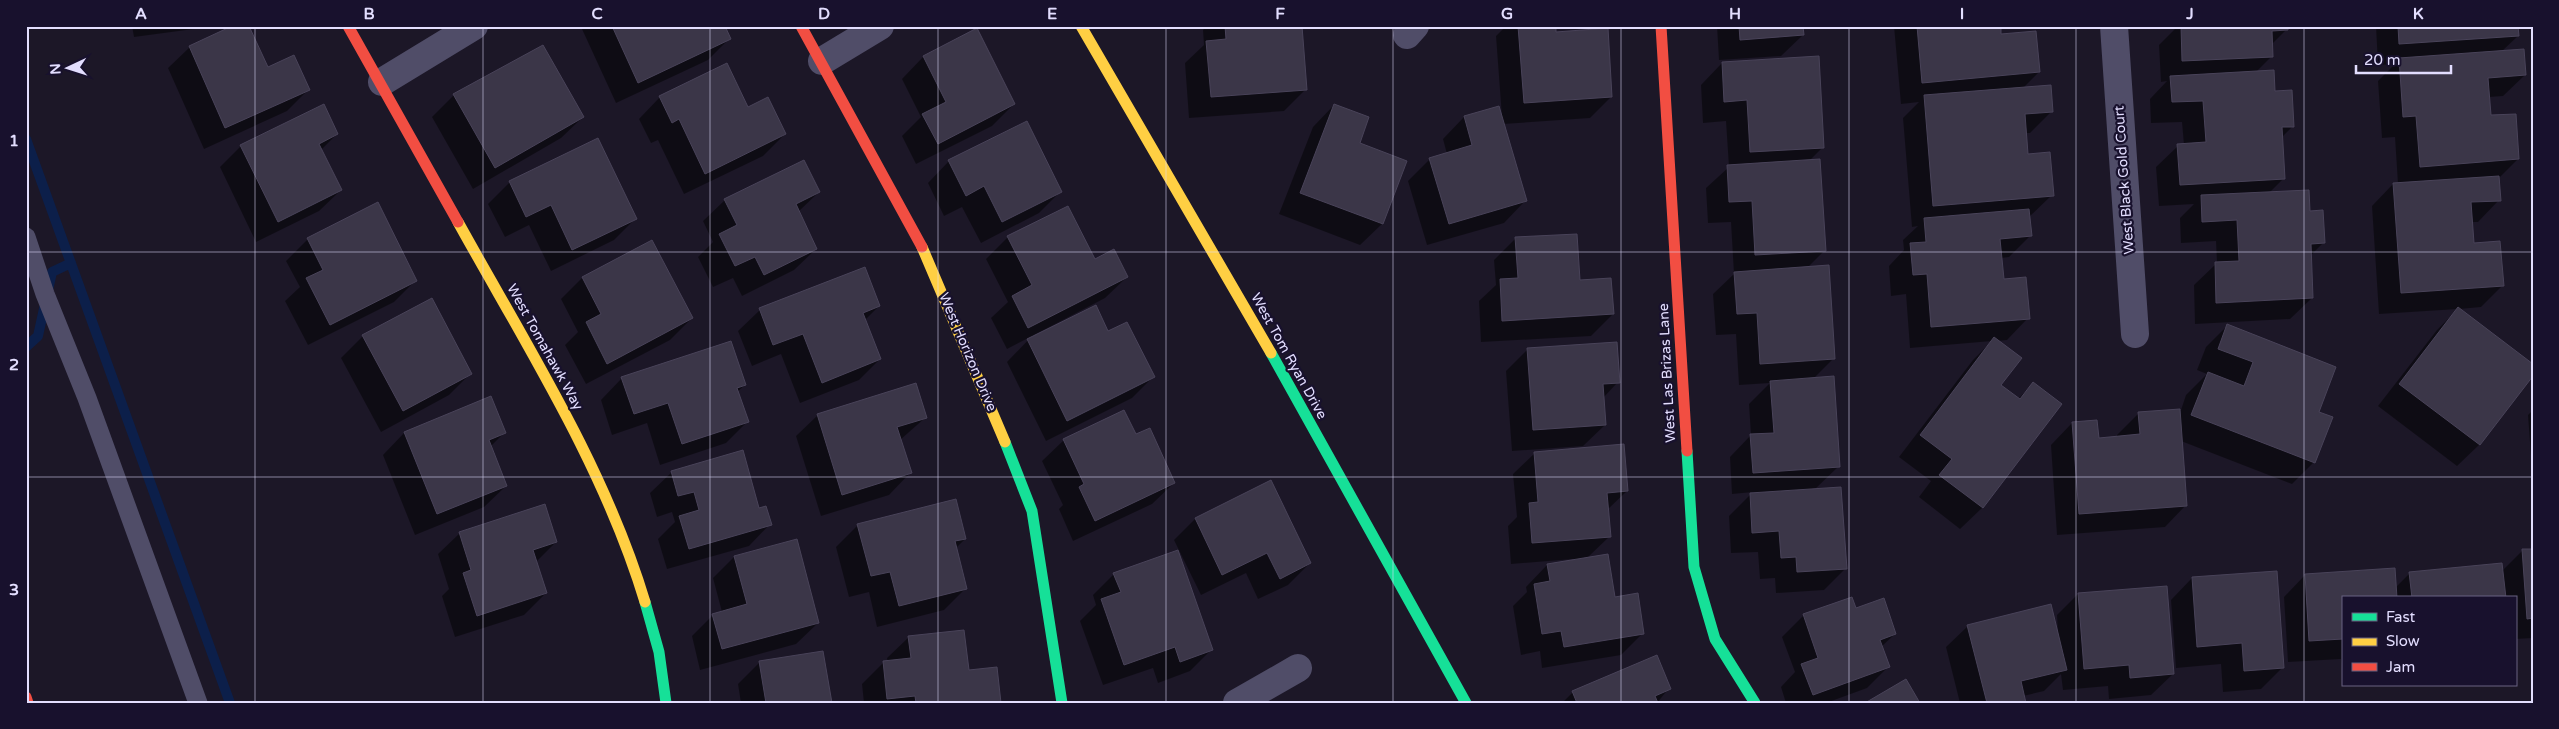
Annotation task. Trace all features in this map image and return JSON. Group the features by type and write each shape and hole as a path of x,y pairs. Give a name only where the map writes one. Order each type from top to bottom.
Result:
{"main road":[{"name":"West Tomahawk Way","path":"348,26 382,82 450,207 565,410 618,525 655,637 666,703"},
{"name":"West Horizon Drive","path":"801,26 822,61 930,262 987,397 1032,511 1062,703"},
{"name":"West Tom Ryan Drive","path":"1081,26 1266,344 1466,703"},
{"name":"West Las Brizas Lane","path":"1661,26 1694,567 1715,639 1756,703"},
{"path":"26,697 28,703"}],"street":[{"path":"382,82 474,26"},
{"path":"822,61 880,26"},
{"name":"West Black Gold Court","path":"2114,26 2135,334"},
{"path":"1236,703 1298,668"}],"lane":[{"path":"26,237 45,294 87,398 198,703"}],"building":[{"path":"232,26 249,26 268,67 294,55 310,90 225,128 189,46"},
{"path":"612,26 725,26 731,39 638,83"},
{"path":"1225,26 1302,26 1307,90 1211,97 1206,41 1226,39"},
{"path":"1518,26 1556,26 1556,32 1608,28 1612,97 1524,103"},
{"path":"1739,26 1803,26 1804,35 1740,40"},
{"path":"1917,26 2001,26 2001,34 2036,31 2040,72 1922,83"},
{"path":"2181,26 2288,26 2288,30 2272,31 2273,57 2182,61"},
{"path":"2398,26 2518,26 2519,36 2399,44"},
{"path":"977,28 1015,104 938,144 922,114 946,102 923,56"},
{"path":"543,45 584,117 495,168 453,94"},
{"path":"2524,49 2526,75 2488,78 2491,115 2516,114 2519,159 2420,167 2416,116 2403,117 2399,58"},
{"path":"1819,56 1824,148 1750,152 1747,100 1724,102 1722,62"},
{"path":"727,63 748,107 768,97 786,134 705,174 679,119 672,123 659,96"},
{"path":"2274,70 2275,91 2292,90 2294,127 2282,127 2285,179 2180,185 2177,144 2206,142 2203,101 2172,102 2170,76"},
{"path":"2051,85 2053,112 2025,114 2028,154 2050,152 2054,196 1933,206 1924,95"},
{"path":"324,104 338,134 319,144 342,190 278,222 240,145"},
{"path":"1334,104 1369,117 1360,143 1407,161 1383,224 1300,193"},
{"path":"1499,106 1527,201 1449,224 1429,158 1472,145 1464,116"},
{"path":"1027,121 1062,192 1002,222 984,186 966,196 948,160"},
{"path":"598,138 637,219 572,250 551,205 526,217 509,181"},
{"path":"1820,159 1826,251 1755,255 1752,201 1729,202 1727,165"},
{"path":"804,160 820,192 796,204 817,249 764,275 755,257 735,266 719,234 737,225 724,199"},
{"path":"2499,176 2501,201 2471,202 2474,243 2500,241 2504,286 2401,293 2393,183"},
{"path":"2309,190 2310,211 2323,210 2325,243 2311,244 2313,298 2216,303 2215,262 2239,261 2237,220 2202,222 2201,195"},
{"path":"378,202 417,281 330,325 306,278 323,270 307,238"},
{"path":"1068,206 1095,259 1114,249 1128,277 1028,328 1012,296 1032,285 1007,236"},
{"path":"2029,209 2032,236 2000,239 2004,279 2026,277 2030,319 1931,327 1927,274 1913,275 1910,243 1926,242 1924,218"},
{"path":"1577,234 1580,280 1611,278 1614,314 1502,321 1500,279 1518,278 1515,237"},
{"path":"652,240 693,318 607,364 586,322 601,314 582,277"},
{"path":"1829,265 1835,359 1760,364 1757,313 1737,314 1734,272"},
{"path":"865,267 880,306 863,313 881,359 822,383 803,334 773,345 759,308"},
{"path":"432,298 472,374 403,411 362,335"},
{"path":"1096,305 1108,331 1127,322 1155,377 1067,421 1027,339"},
{"path":"2458,307 2533,364 2533,376 2480,445 2399,384"},
{"path":"2227,324 2336,367 2319,412 2333,417 2315,463 2191,415 2208,372 2244,386 2253,362 2218,349"},
{"path":"1994,337 2022,358 2001,385 2020,399 2033,382 2062,404 1983,508 1939,475 1952,459 1920,435"},
{"path":"731,341 746,385 737,388 749,422 682,444 668,403 634,414 621,377"},
{"path":"1617,342 1620,383 1603,384 1606,425 1533,430 1527,348"},
{"path":"1834,376 1840,467 1753,473 1750,434 1774,433 1770,381"},
{"path":"916,383 927,418 897,427 912,473 842,495 817,414"},
{"path":"491,396 506,433 489,440 507,486 437,514 404,432"},
{"path":"2180,409 2187,506 2079,514 2072,422 2097,420 2099,438 2140,434 2138,412"},
{"path":"1124,410 1136,434 1150,428 1175,483 1095,521 1079,487 1084,484 1063,439"},
{"path":"1624,444 1628,491 1607,493 1611,537 1532,543 1529,503 1538,502 1534,452"},
{"path":"743,450 759,508 766,506 772,525 689,549 679,516 699,510 694,492 678,496 671,471"},
{"path":"1271,480 1311,563 1280,579 1267,553 1222,575 1195,518"},
{"path":"1841,487 1847,569 1797,572 1796,557 1781,558 1779,531 1752,533 1750,493"},
{"path":"956,499 966,539 955,541 967,589 899,606 890,572 871,576 857,524"},
{"path":"545,504 557,542 533,550 547,593 477,616 463,573 471,570 459,532"},
{"path":"797,539 819,623 722,649 712,614 747,604 734,556"},
{"path":"2522,549 2533,549 2533,618 2527,619"},
{"path":"1178,550 1213,650 1180,662 1175,647 1124,665 1101,599 1121,592 1113,573"},
{"path":"1608,554 1615,597 1638,593 1644,634 1564,647 1561,631 1542,634 1534,584 1550,581 1547,564"},
{"path":"2502,563 2506,596 2412,596 2409,572"},
{"path":"2395,568 2397,596 2342,596 2342,639 2309,641 2305,574"},
{"path":"2277,571 2284,668 2244,671 2242,643 2197,647 2192,577"},
{"path":"2167,586 2174,674 2130,678 2129,665 2084,669 2078,593"},
{"path":"1852,597 1856,608 1884,598 1896,634 1880,640 1890,667 1813,695 1801,664 1818,658 1803,614"},
{"path":"2051,604 2067,670 2021,681 2026,703 1987,703 1967,625"},
{"path":"964,630 969,670 997,667 1001,703 916,703 915,696 887,699 883,661 911,658 908,636"},
{"path":"823,651 832,703 766,703 759,661"},
{"path":"1657,655 1671,689 1655,696 1658,703 1577,703 1572,691"},
{"path":"1906,679 1920,703 1865,703"}],"waterway":[{"path":"26,139 230,703"},
{"path":"26,347 38,336 52,272 71,263"}],"traffic: fast":[{"path":"1271,353 1466,703"},
{"path":"1005,442 1032,511 1062,703"},
{"path":"1687,451 1694,567 1715,639 1755,703"},
{"path":"645,602 659,652 666,703"}],"traffic: slow":[{"path":"1081,26 1271,353"},
{"path":"458,222 562,407 586,454 628,552 645,602"},
{"path":"922,247 1005,442"}],"traffic: jam":[{"path":"348,26 458,222"},
{"path":"801,26 922,247"},
{"path":"1661,26 1687,451"},
{"path":"26,697 28,703"}]}
